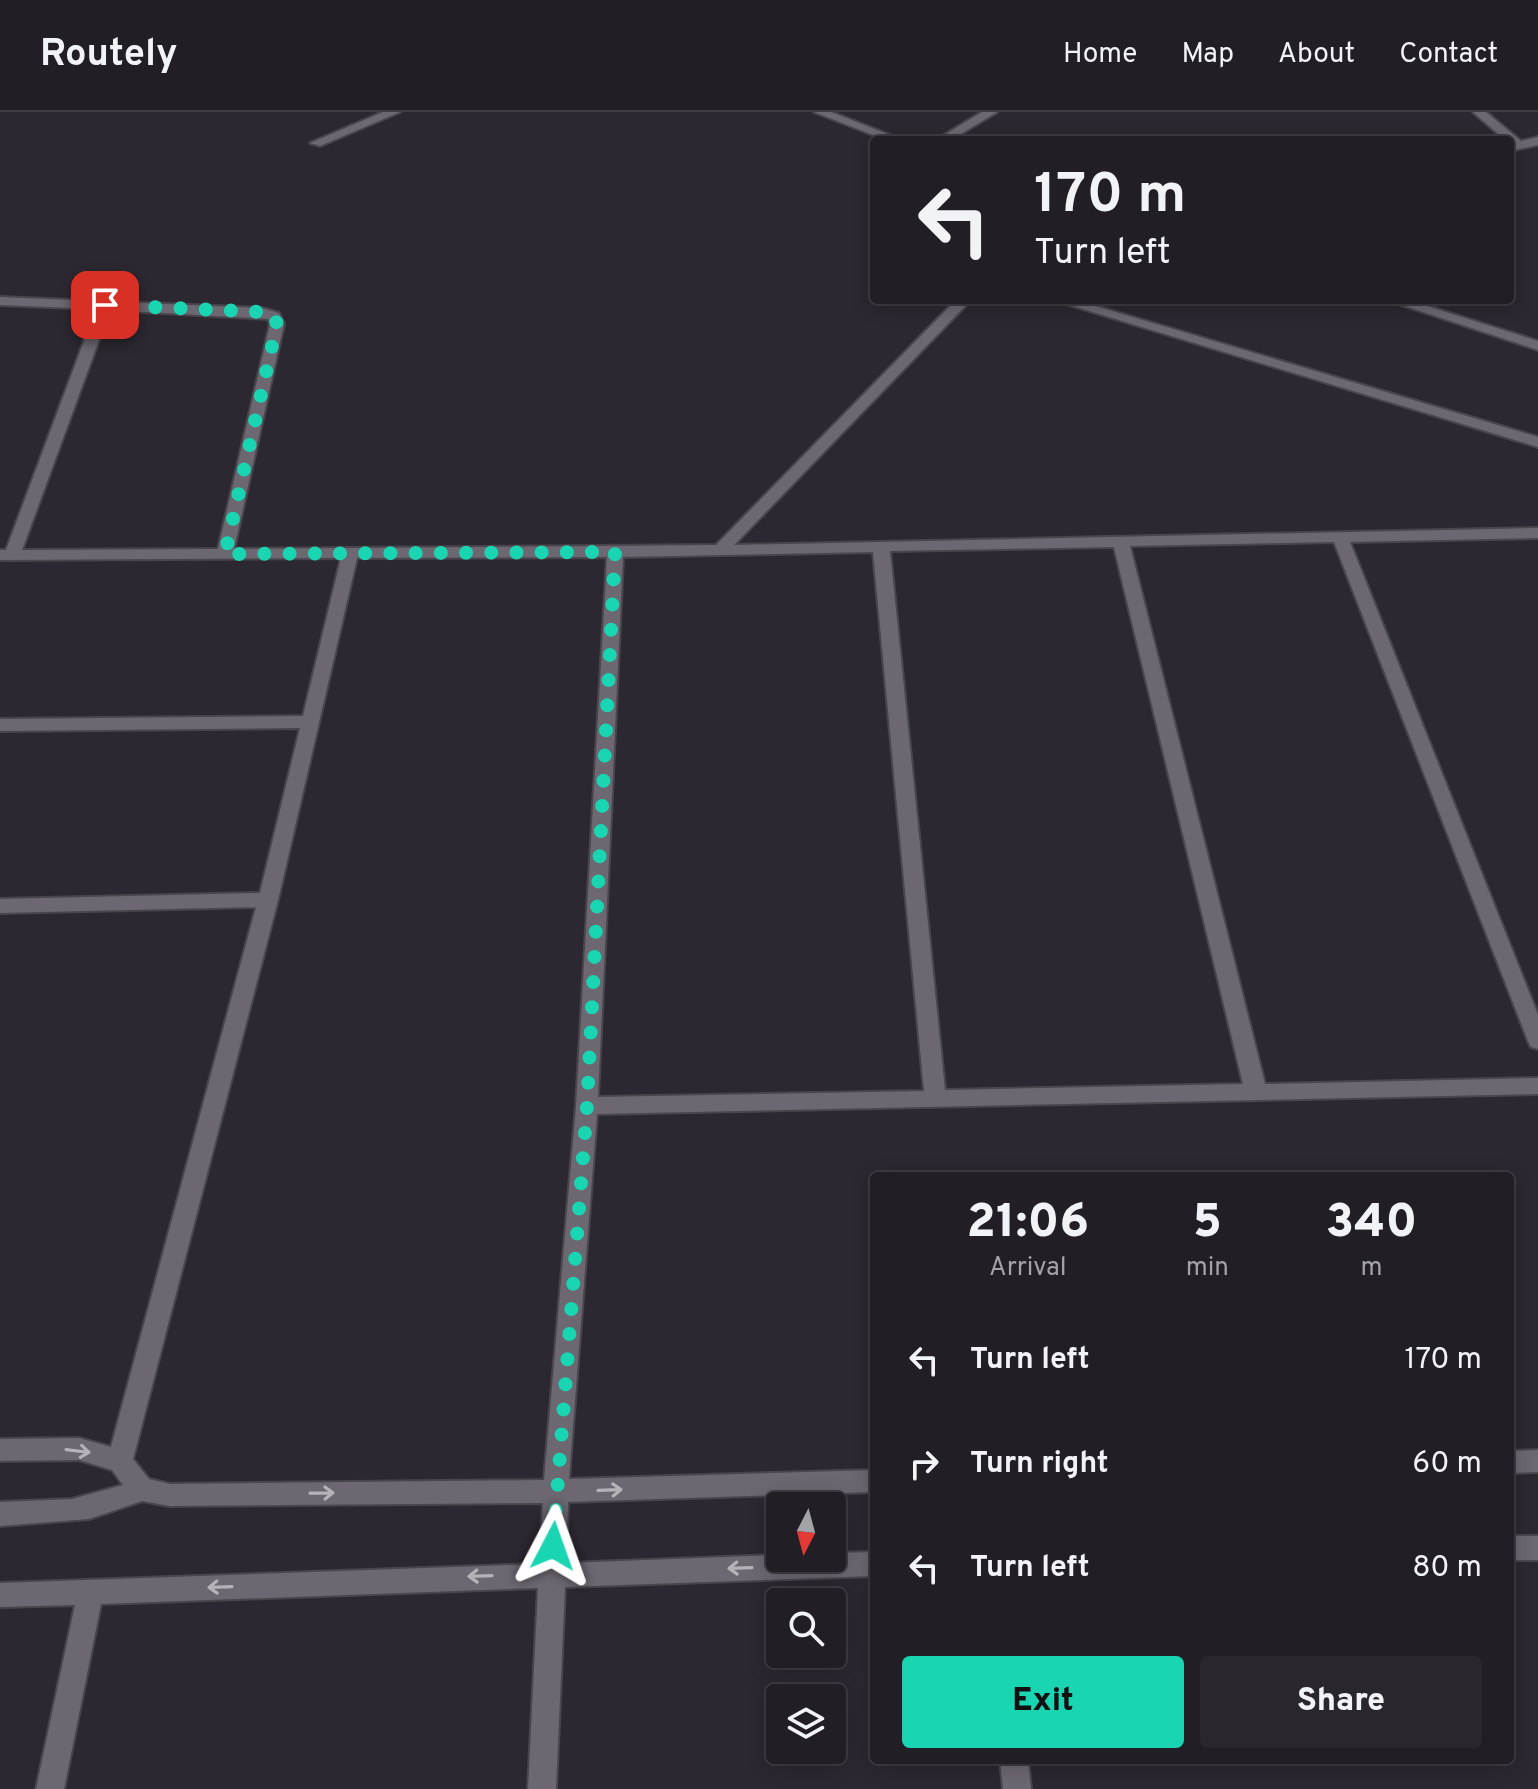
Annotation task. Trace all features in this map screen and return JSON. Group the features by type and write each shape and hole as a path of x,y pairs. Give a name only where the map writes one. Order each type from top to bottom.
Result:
{"street":[{"path":"316,143 394,112"},
{"path":"820,112 886,136"},
{"path":"949,136 991,112"},
{"path":"1479,112 1504,136"},
{"path":"1515,146 1538,141"},
{"path":"0,301 262,312 274,316 277,324 225,554"},
{"path":"720,550 960,304"},
{"path":"1073,304 1538,442"},
{"path":"1407,304 1538,346"},
{"path":"105,305 6,555 615,552 1538,533"},
{"path":"1340,538 1538,1041"},
{"path":"1121,542 1256,1092"},
{"path":"881,547 935,1098"},
{"path":"542,1789 556,1491 587,1106 615,552"},
{"path":"120,1461 268,900 350,553"},
{"path":"0,725 310,722"},
{"path":"0,906 268,900"},
{"path":"587,1106 1538,1086"},
{"path":"0,1450 79,1449 120,1461 141,1489"},
{"path":"1514,1462 1538,1461"},
{"path":"0,1514 72,1511 111,1505 141,1489 170,1495 556,1491 870,1481"},
{"path":"1514,1548 1538,1548"},
{"path":"0,1595 551,1573 870,1564"},
{"path":"50,1789 90,1593"},
{"path":"1014,1764 1017,1789"}],"route":[{"path":"105,305 262,312 274,316 277,324 225,554 615,552 587,1106 553,1546"}]}
